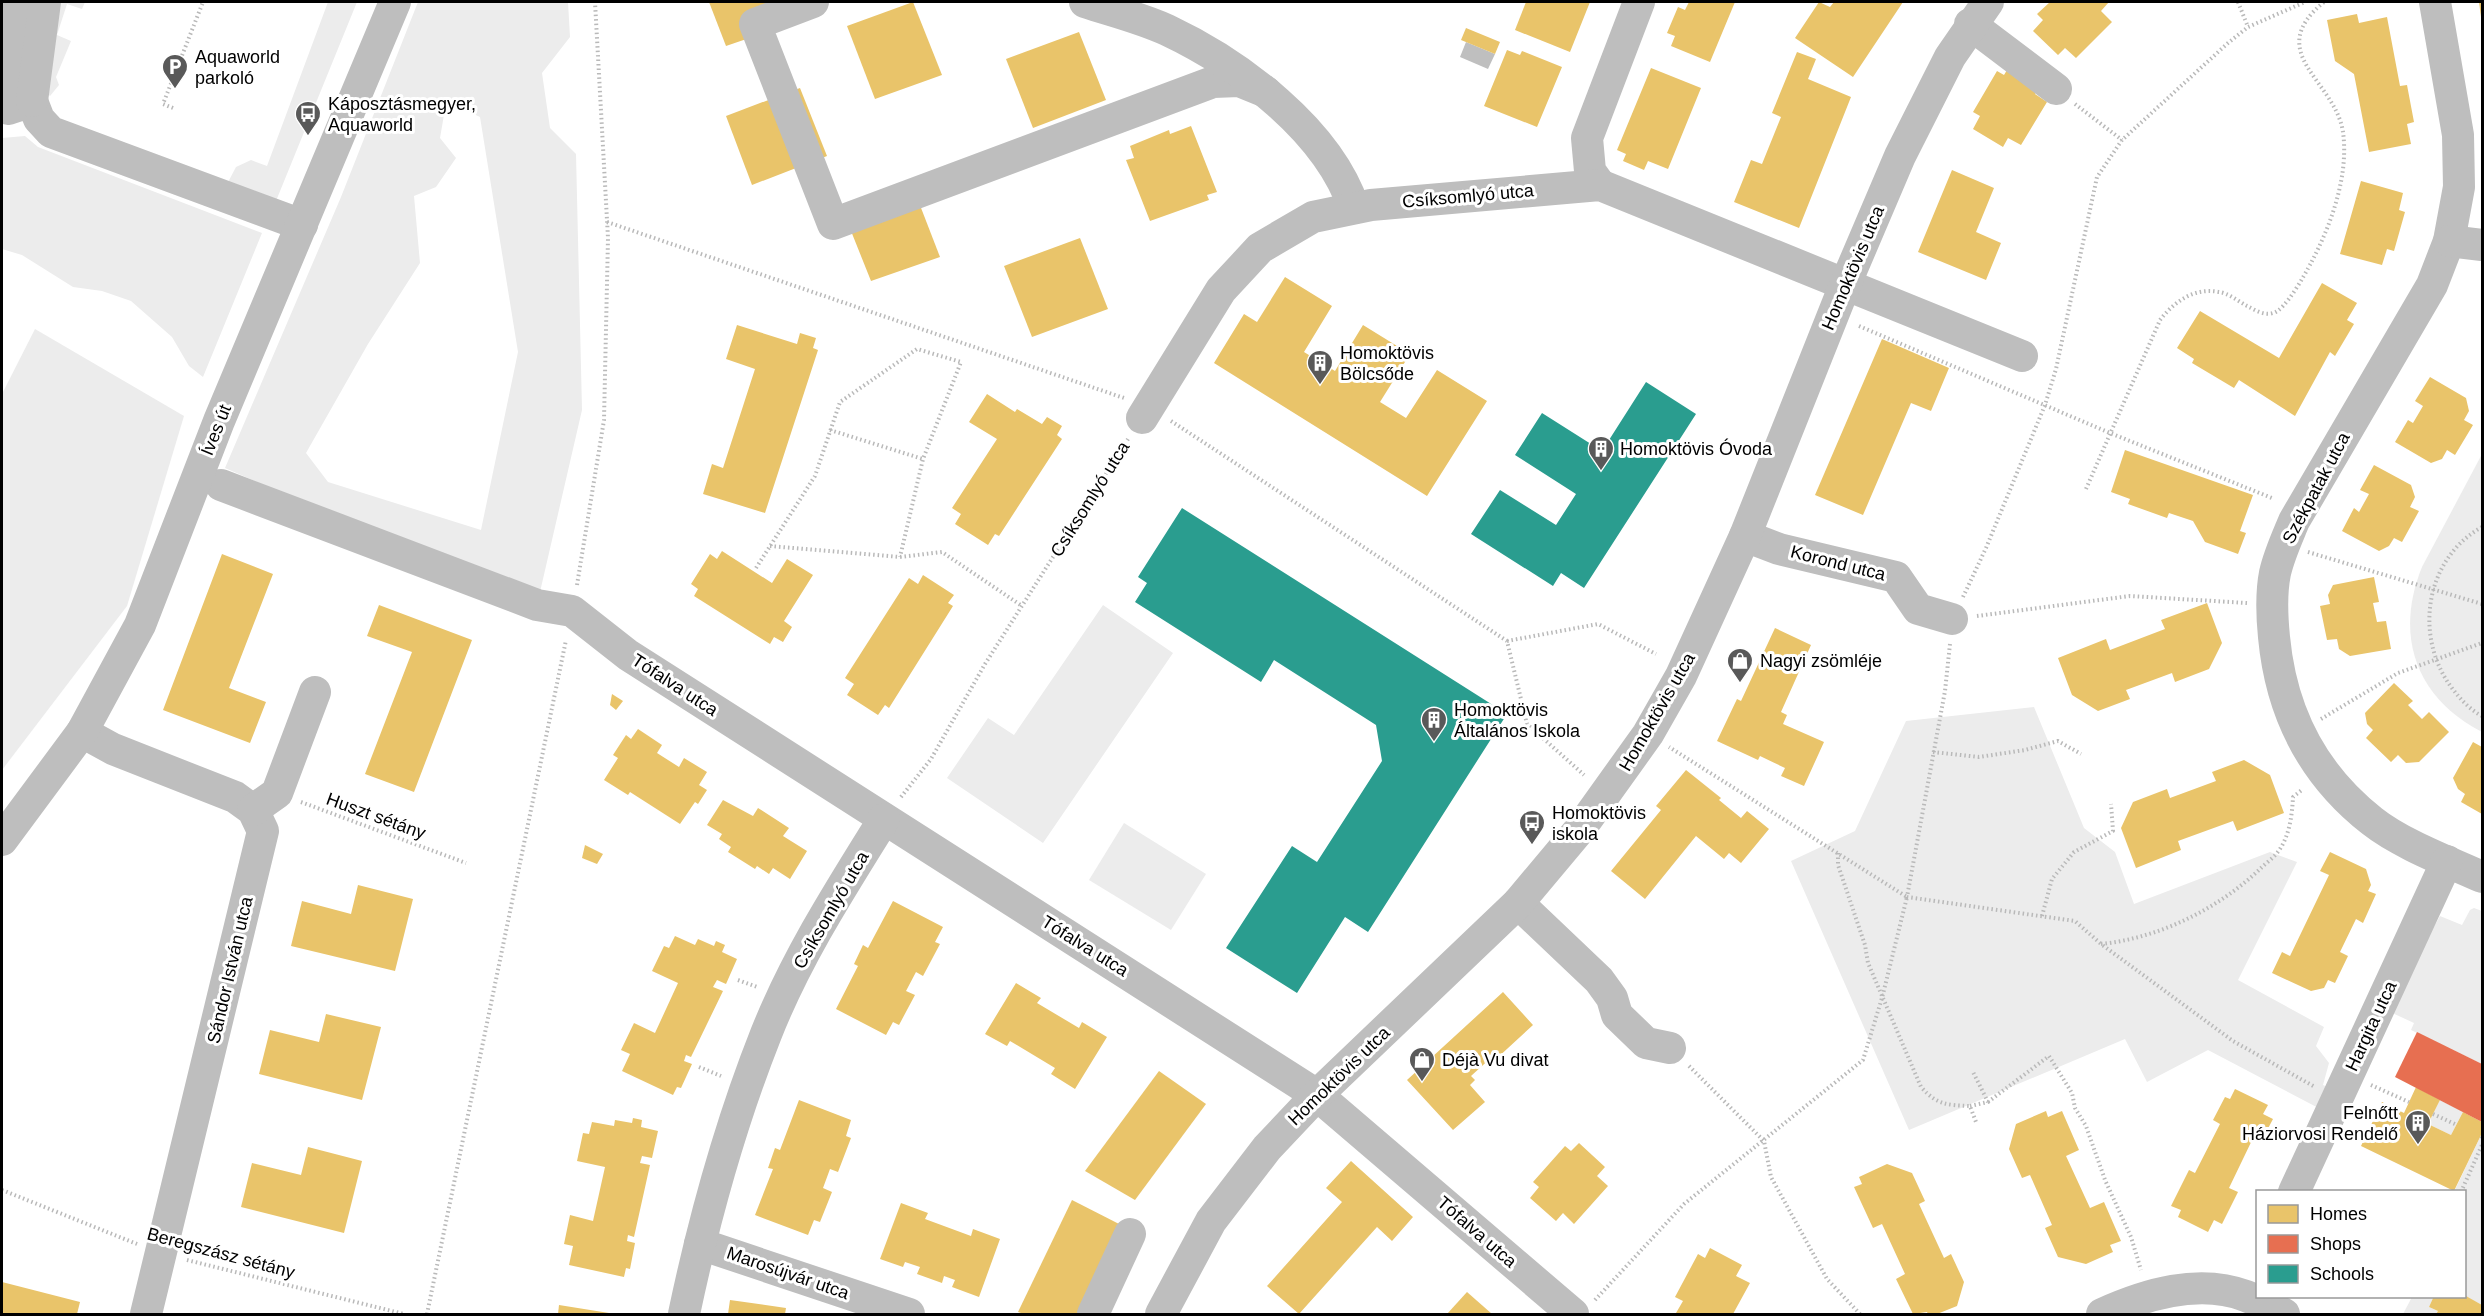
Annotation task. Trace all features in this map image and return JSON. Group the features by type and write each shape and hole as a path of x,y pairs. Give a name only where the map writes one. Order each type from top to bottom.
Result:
{"street":[{"path":"17,2 5,91 8,109 33,101"},
{"path":"45,2 33,101 39,119 51,132 302,225"},
{"name":"Íves út","path":"2,840 82,732 140,625 201,465 395,2"},
{"path":"813,2 755,24 833,224 1213,82 1239,81 1266,93"},
{"path":"1085,2 1166,30 1220,61 1266,93 1311,134 1341,175 1354,208"},
{"path":"1600,185 1590,171 1587,138 1639,2"},
{"name":"Székpatak utca","path":"2435,2 2458,135 2459,187 2449,241 2432,285 2314,486 2284,545 2275,575 2272,624 2280,680 2287,706 2322,772 2348,800 2375,823 2482,877"},
{"path":"1979,13 2056,89"},
{"name":"Homoktövis utca","path":"1161,1314 1211,1221 1267,1148 1317,1095 1518,903 1580,829 1648,734 1681,676 1744,536 1845,285 1926,101 1950,57 1979,13"},
{"name":"Csíksomlyó utca","path":"1145,412 1221,290 1260,248 1313,217 1371,205 1600,185 2022,356"},
{"path":"2449,241 2482,245"},
{"path":"221,485 537,605 572,611"},
{"name":"Korond utca","path":"1744,536 1779,549 1896,577 1918,609 1952,619"},
{"name":"Tófalva utca","path":"572,611 628,655 1317,1095 1582,1309"},
{"path":"82,732 113,749 235,797 265,802 315,692"},
{"name":"Sándor István utca","path":"146,1314 263,831 265,802"},
{"name":"Csíksomlyó utca","path":"684,1314 700,1244 732,1127 766,1033 819,923 884,819"},
{"name":"Hargita utca","path":"2294,1190 2447,861"},
{"path":"1518,903 1599,980 1612,998 1617,1015 1646,1043 1670,1048"},
{"path":"1093,1314 1130,1234"},
{"name":"Marosújvár utca","path":"700,1244 909,1314"},
{"path":"2102,1314 2173,1290 2217,1288 2252,1283"},
{"path":"2267,1298 2284,1314"}],"path":[{"path":"173,108 163,104 203,2"},
{"path":"427,1314 572,611 604,420 607,222 595,2"},
{"path":"2238,2 2248,27"},
{"path":"1582,1309 1684,1204 1863,1060 1882,998 1907,897 1945,691 1952,619 1986,548 2045,405 2056,369 2097,177 2122,141 2228,43 2248,27 2305,2"},
{"path":"2086,489 2160,320 2173,304 2203,291 2219,292 2259,312 2273,314 2282,308 2310,264 2325,232 2338,190 2344,159 2342,130 2337,112 2306,67 2300,54 2299,41 2303,24 2312,11 2324,2"},
{"path":"2056,89 2122,141"},
{"path":"607,222 1145,412 1507,641 1598,624 1656,654"},
{"path":"1859,326 2110,433 2272,498"},
{"path":"756,568 815,476 840,402 917,349 961,362 923,459 900,557"},
{"name":"Csíksomlyó utca","path":"884,819 931,759 985,664 1145,412"},
{"path":"830,430 923,459"},
{"path":"2482,526 2450,555 2433,589 2428,625 2435,661 2446,682 2460,699 2482,716"},
{"path":"2284,545 2482,604"},
{"path":"770,546 900,557 942,552 1022,606"},
{"path":"1952,619 2130,596 2273,605"},
{"path":"1507,641 1527,724 1584,775"},
{"path":"2299,732 2398,673 2482,643"},
{"path":"1933,752 1979,757 2025,750 2058,741 2081,754"},
{"path":"1672,749 1907,897 2075,921 2101,944 2233,1041 2313,1088 2324,1081 2345,1082 2409,1102"},
{"path":"2101,944 2124,942 2156,933 2199,912 2242,886 2279,850 2292,819 2293,797 2322,772"},
{"name":"Huszt sétány","path":"265,802 466,863"},
{"path":"2042,916 2052,879 2074,852 2113,831 2111,804"},
{"path":"1838,853 1838,865 1882,998 1921,1087 1931,1099 1946,1105 1970,1106 1988,1102 2049,1056 2072,1093 2075,1108 2086,1126 2105,1180 2131,1237 2149,1297"},
{"path":"1670,1048 1764,1141 1771,1177 1827,1279 1860,1314"},
{"path":"1973,1072 1988,1102"},
{"path":"1970,1106 1976,1122"},
{"path":"2433,1114 2457,1125"},
{"path":"2461,1190 2482,1145"},
{"name":"Beregszász sétány","path":"2,1190 161,1254 404,1314"}],"shaded area":[{"path":"58,2 85,2 82,9 67,4 57,35 71,41 56,77 59,85 50,96 44,90"},
{"path":"328,2 357,2 276,201 226,186 236,167 251,160 267,166"},
{"path":"418,2 568,2 570,37 542,73 550,128 576,154 582,410 537,605 225,468 341,197","holes":["455,105 480,117 518,352 481,530 328,482 306,453 368,344 420,263 414,196 436,187 456,158 440,138 445,109"]},
{"path":"1466,42 1495,54 1488,69 1460,57"},
{"path":"25,136 38,147 262,233 203,377 189,366 172,337 131,301 102,291 73,287 22,255 2,249 2,138"},
{"path":"35,329 184,416 127,606 2,770 2,394"},
{"path":"2482,454 2482,732 2459,718 2441,702 2427,683 2417,663 2411,641 2410,617 2422,567"},
{"path":"1103,605 1173,653 1043,843 947,778 988,718 1014,735"},
{"path":"2034,707 2084,828 2115,852 2134,904 2270,852 2297,862 2238,980 2324,1027 2316,1046 2329,1063 2323,1085 2336,1091 2326,1112 2208,1050 2147,1082 2125,1039 1909,1130 1791,861 1855,831 1906,721"},
{"path":"1124,823 1206,874 1171,930 1089,880"},
{"path":"2474,908 2482,911 2482,1064 2411,1030 2414,1023 2388,1011 2440,916 2462,925 2470,910"},
{"path":"2440,1100 2463,1112 2451,1135 2428,1124"},
{"path":"2482,1133 2482,1305 2466,1297 2466,1190 2455,1190"},
{"path":"2411,1298 2434,1298 2429,1307 2438,1311 2436,1314 2403,1314"}],"building: Homes":[{"path":"709,2 785,2 793,23 726,46"},
{"path":"913,2 942,75 875,99 847,26"},
{"path":"1526,2 1590,2 1570,52 1515,30"},
{"path":"1689,2 1735,2 1710,62 1671,46 1675,36 1667,33 1678,7 1685,10"},
{"path":"1819,2 1830,7 1834,2 1903,2 1853,77 1795,38"},
{"path":"2050,2 2109,2 2101,11 2112,22 2076,58 2065,48 2058,55 2033,31 2043,20 2037,14"},
{"path":"2479,2 2482,2 2482,17 2481,17"},
{"path":"2357,14 2359,23 2387,17 2400,86 2407,85 2414,122 2407,124 2411,144 2369,152 2354,74 2335,61 2327,20"},
{"path":"1466,28 1500,42 1495,54 1461,40"},
{"path":"1079,32 1106,100 1033,128 1006,59"},
{"path":"1507,50 1520,55 1522,51 1562,67 1537,127 1484,106"},
{"path":"1797,52 1816,59 1808,79 1851,97 1799,228 1734,202 1751,160 1762,164 1781,117 1772,113"},
{"path":"2010,65 2041,83 2035,94 2047,102 2021,145 2008,138 2003,147 1973,129 1980,116 1973,112 1997,71 2004,75"},
{"path":"1651,68 1701,88 1668,169 1648,161 1644,170 1623,161 1626,154 1617,150"},
{"path":"800,88 827,156 752,185 726,116"},
{"path":"1191,126 1217,192 1207,195 1209,200 1150,221 1126,160 1134,158 1130,146 1169,130 1170,134"},
{"path":"1952,170 1994,188 1976,232 2001,243 1986,280 1918,252"},
{"path":"2361,181 2403,193 2399,210 2405,212 2394,251 2387,249 2382,265 2340,254"},
{"path":"911,182 940,257 871,281 841,206"},
{"path":"1080,238 1108,309 1032,337 1004,266"},
{"name":"Homoktövis Bölcsőde","path":"1285,277 1332,306 1304,352 1335,371 1363,325 1410,354 1380,402 1406,418 1437,370 1487,401 1427,496 1214,363 1244,314 1257,322"},
{"path":"2322,283 2357,303 2347,320 2354,324 2335,356 2330,352 2295,416 2239,380 2234,388 2192,363 2194,359 2177,348 2200,311 2279,358"},
{"path":"737,325 797,344 800,333 816,338 813,348 818,350 765,513 703,494 712,464 723,468 755,369 726,359"},
{"path":"1882,339 1949,368 1931,411 1911,403 1863,515 1815,495"},
{"path":"2430,377 2466,398 2469,411 2464,420 2473,425 2455,455 2447,450 2442,459 2431,463 2395,442 2408,420 2413,423 2423,406 2415,401"},
{"path":"987,394 1015,412 1017,409 1042,424 1047,417 1062,426 1057,435 1062,439 999,536 995,534 988,545 955,524 961,514 952,508 997,439 969,422"},
{"path":"2125,450 2253,495 2240,531 2246,533 2238,554 2205,542 2193,521 2169,513 2167,518 2128,504 2130,499 2111,492"},
{"path":"2374,465 2411,485 2415,497 2410,507 2419,511 2402,542 2394,538 2389,546 2379,551 2342,531 2354,508 2359,512 2369,494 2360,490"},
{"path":"722,551 772,583 787,559 813,575 784,621 792,627 783,642 774,637 770,644 694,596 698,589 691,584 710,554 717,559"},
{"path":"222,554 273,574 229,688 266,702 250,743 163,710"},
{"path":"923,575 954,595 948,603 953,606 889,708 885,705 878,715 847,695 854,684 845,678 909,578 918,584"},
{"path":"2374,577 2379,602 2373,603 2377,622 2386,621 2391,649 2350,656 2339,649 2337,639 2327,640 2320,606 2330,604 2328,595 2333,585"},
{"path":"2207,603 2222,643 2209,669 2175,682 2172,673 2126,690 2130,699 2098,711 2072,695 2058,658 2106,639 2110,650 2165,629 2161,620"},
{"path":"379,605 472,640 414,792 365,774 412,652 367,636"},
{"path":"1775,628 1811,645 1781,712 1787,715 1783,724 1824,742 1804,786 1781,776 1785,768 1760,756 1758,760 1717,741 1737,699 1741,701"},
{"path":"2394,683 2413,701 2408,705 2422,719 2429,712 2449,732 2419,762 2406,763 2398,755 2391,762 2366,738 2373,730 2367,724 2365,713"},
{"path":"612,694 623,701 616,710 610,705"},
{"path":"638,729 662,745 657,753 679,767 684,758 707,772 699,785 707,790 698,804 695,802 680,824 630,792 628,795 604,780 618,758 613,755 626,735 631,739"},
{"path":"2473,742 2482,747 2482,814 2461,802 2465,794 2458,789 2453,778"},
{"path":"2244,760 2270,775 2284,813 2237,831 2233,821 2178,841 2181,850 2136,868 2121,828 2133,802 2167,789 2170,798 2216,781 2212,772"},
{"path":"1686,770 1721,798 1719,800 1741,818 1747,811 1769,829 1741,863 1729,853 1724,859 1696,836 1645,899 1611,871 1661,810 1656,806"},
{"path":"723,800 753,816 758,808 789,828 783,836 807,851 790,879 773,868 769,874 757,866 755,869 728,852 731,847 719,839 722,834 707,825"},
{"path":"585,845 603,854 597,864 582,858"},
{"path":"2330,852 2366,869 2371,885 2368,891 2376,894 2363,923 2356,919 2340,952 2348,956 2335,983 2328,980 2324,988 2311,991 2272,973 2282,952 2290,956 2329,875 2320,871"},
{"path":"358,885 413,899 395,971 291,946 302,901 351,914"},
{"path":"893,901 943,927 935,942 940,944 923,976 916,972 906,991 915,995 899,1025 893,1022 886,1035 836,1009 858,966 854,964 863,945 868,948"},
{"path":"675,936 695,945 698,939 714,946 716,941 725,945 722,952 737,959 726,984 717,980 713,987 723,991 691,1057 686,1055 684,1061 692,1064 681,1088 677,1087 673,1095 622,1071 630,1054 621,1050 634,1023 655,1033 678,983 652,971 664,946 669,948"},
{"path":"1016,983 1041,998 1037,1003 1079,1028 1082,1022 1107,1037 1075,1089 1051,1074 1055,1068 1010,1041 1007,1046 985,1034"},
{"path":"1503,992 1533,1025 1495,1060 1493,1056 1471,1076 1475,1080 1470,1085 1485,1102 1453,1130 1407,1080"},
{"path":"326,1014 381,1027 362,1100 259,1074 270,1030 319,1042"},
{"path":"1159,1071 1206,1104 1135,1200 1085,1171"},
{"name":"Felnőtt Háziorvosi Rendelő","path":"2416,1087 2440,1100 2428,1124 2451,1135 2463,1112 2482,1122 2482,1133 2454,1190 2361,1146 2382,1102 2404,1113"},
{"path":"2235,1089 2268,1105 2263,1114 2273,1119 2263,1138 2255,1134 2229,1188 2238,1192 2222,1224 2214,1220 2208,1232 2178,1217 2181,1210 2171,1206 2189,1170 2195,1173 2220,1124 2213,1120 2225,1097 2230,1099"},
{"path":"799,1100 851,1120 846,1136 851,1138 838,1172 830,1169 823,1188 832,1192 820,1222 814,1220 808,1235 755,1215 773,1169 768,1168 775,1148 780,1150"},
{"path":"2046,1111 2048,1117 2062,1111 2079,1150 2066,1156 2090,1208 2104,1202 2121,1241 2110,1245 2113,1252 2086,1264 2058,1257 2045,1228 2052,1225 2030,1175 2022,1178 2009,1149 2016,1124"},
{"path":"633,1118 642,1120 641,1127 658,1131 652,1158 642,1156 640,1163 650,1165 634,1237 628,1235 627,1241 635,1243 630,1269 626,1268 624,1277 569,1265 573,1246 564,1244 570,1215 593,1221 605,1167 577,1161 583,1133 589,1134 592,1122 614,1126 615,1120 632,1123"},
{"path":"1579,1143 1605,1167 1597,1176 1608,1186 1574,1224 1563,1213 1556,1221 1530,1198 1539,1187 1533,1182 1565,1146 1571,1151"},
{"path":"308,1147 362,1161 344,1233 241,1207 252,1163 301,1175"},
{"path":"1351,1161 1413,1217 1392,1241 1377,1227 1299,1314 1267,1286 1342,1202 1326,1188"},
{"path":"1887,1164 1912,1173 1925,1201 1919,1204 1944,1258 1951,1254 1964,1282 1957,1306 1937,1314 1927,1312 1913,1314 1896,1279 1905,1274 1882,1224 1873,1228 1854,1187 1862,1184 1859,1177"},
{"path":"1072,1200 1123,1226 1080,1314 1024,1314 1018,1312"},
{"path":"901,1203 928,1213 925,1219 971,1236 973,1229 1000,1239 979,1297 952,1287 955,1280 944,1276 942,1283 917,1274 920,1267 905,1262 903,1267 880,1259"},
{"path":"1710,1248 1742,1265 1736,1276 1750,1283 1733,1314 1676,1313 1683,1301 1675,1297 1698,1254 1705,1258"},
{"path":"2,1282 80,1302 77,1314 2,1314"},
{"path":"1467,1292 1492,1314 1447,1314"},
{"path":"2466,1296 2482,1305 2482,1314 2436,1314 2438,1311 2429,1307 2433,1298 2466,1298"},
{"path":"730,1300 786,1308 785,1314 728,1314"},
{"path":"559,1305 609,1313 558,1314"}],"building: Shops":[{"path":"2417,1032 2482,1064 2482,1122 2395,1077"}],"building: Schools":[{"name":"Homoktövis Óvoda","path":"1646,382 1696,414 1584,588 1561,573 1553,586 1471,534 1500,490 1556,525 1576,494 1515,455 1542,413 1602,451"},
{"name":"Homoktövis Általános Iskola","path":"1182,508 1507,714 1368,932 1345,917 1297,993 1226,948 1292,846 1317,862 1382,761 1376,725 1274,660 1261,682 1135,602 1147,583 1138,577"}],"place":[{"name":"Aquaworld parkoló","path":"175,90"},
{"name":"Káposztásmegyer, Aquaworld","path":"308,137"},
{"name":"Homoktövis Bölcsőde","path":"1320,386"},
{"name":"Homoktövis Óvoda","path":"1601,472"},
{"name":"Nagyi zsömléje","path":"1740,684"},
{"name":"Homoktövis Általános Iskola","path":"1434,743"},
{"name":"Homoktövis iskola","path":"1532,846"},
{"name":"Déjà Vu divat","path":"1422,1083"},
{"name":"Felnőtt Háziorvosi Rendelő","path":"2418,1146"}]}
